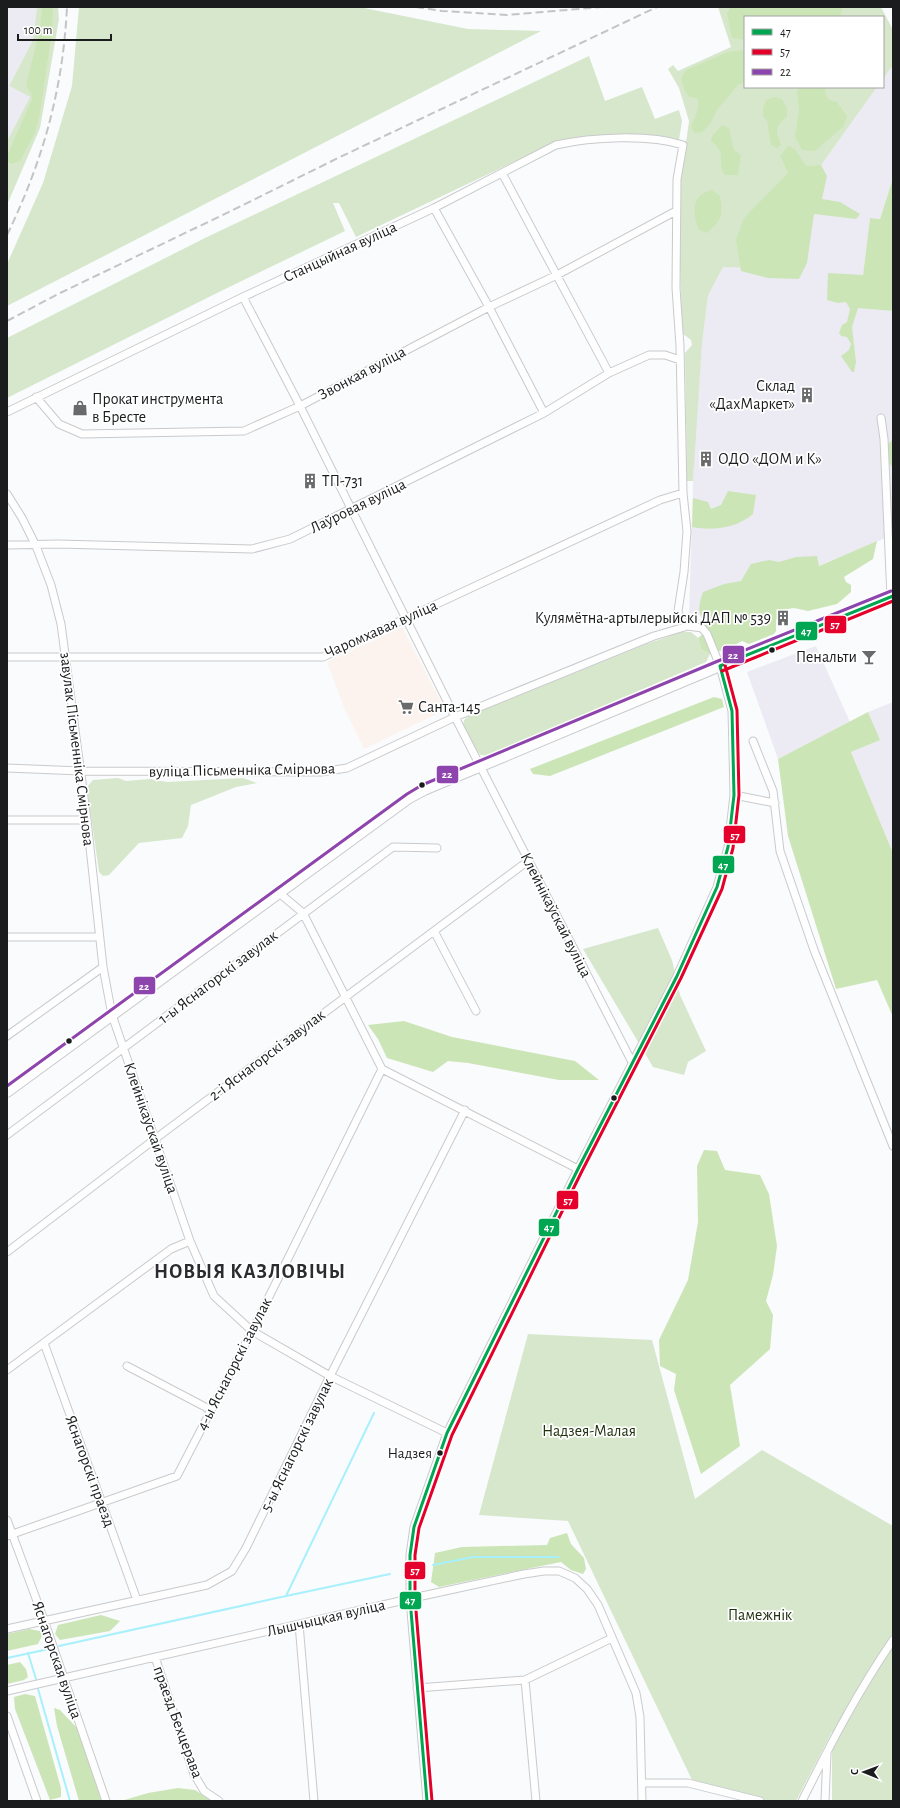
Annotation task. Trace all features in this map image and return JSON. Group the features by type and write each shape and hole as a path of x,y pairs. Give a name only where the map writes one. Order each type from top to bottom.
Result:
{"main road":[{"path":"7,1092 278,892 409,798 424,790 720,666 892,597"}],"street":[{"name":"Станцыйная вуліца","path":"7,412 242,297 434,208 556,145 569,142 623,138 666,140 682,145 677,179 676,211"},
{"path":"502,173 610,373"},
{"path":"434,208 489,307 544,413"},
{"path":"427,1801 416,1688 410,1599 410,1555 414,1527 447,1433 578,1169 677,976 717,887 728,847 734,795 732,710 720,666 707,634 702,628 688,626 680,620 678,611 684,572 687,531 683,493 680,360 676,288 676,211"},
{"name":"Звонкая вуліца","path":"36,397 59,424 82,434 244,431 300,406 676,211"},
{"name":"Клейнікаўскай вуліца","path":"242,297 300,406 454,717 633,1064"},
{"name":"Лаўровая вуліца","path":"7,545 36,546 66,544 252,549 290,539 352,510 544,413 610,373 649,355 665,355 680,360"},
{"path":"881,418 884,439 892,597"},
{"name":"Чаромхавая вуліца","path":"7,657 323,657 660,500 683,493"},
{"name":"завулак Пісьменніка Смірнова","path":"7,494 22,518 36,546 51,585 61,624 87,820 99,937 112,1015"},
{"name":"вуліца Пісьменніка Смірнова","path":"7,768 80,772 321,772 347,768 454,717 654,636 688,626"},
{"path":"753,741 773,791 780,851 814,950 893,1146"},
{"path":"734,795 775,803"},
{"path":"7,820 87,820"},
{"name":"1-ы Яснагорскі завулак","path":"7,1135 393,847 437,848"},
{"name":"2-і Яснагорскі завулак","path":"7,1252 155,1139 528,861"},
{"path":"278,892 303,913 382,1069 578,1169"},
{"path":"434,931 476,1011"},
{"path":"7,937 99,937"},
{"path":"7,1036 103,967"},
{"name":"Клейнікаўскай вуліца","path":"112,1015 190,1241 214,1296 252,1331 330,1376 447,1433"},
{"name":"4-ы Яснагорскі завулак","path":"10,1535 177,1476 252,1331 382,1069"},
{"name":"5-ы Яснагорскі завулак","path":"7,1629 207,1585 232,1571 246,1548 330,1376 465,1110"},
{"path":"7,1370 171,1249 190,1241"},
{"name":"Яснагорскі праезд","path":"44,1343 137,1600"},
{"path":"127,1366 211,1410"},
{"name":"Яснагорская вуліца","path":"7,1520 10,1535 44,1620 106,1801"},
{"name":"Лышчыцкая вуліца","path":"7,1691 524,1574 544,1571 559,1571 575,1578 587,1589 598,1605 636,1693 640,1717 642,1801"},
{"path":"299,1624 314,1801"},
{"path":"416,1688 525,1680 612,1638"},
{"path":"802,1801 827,1750 868,1676 893,1640"},
{"name":"праезд Бехцерава","path":"154,1658 194,1774 204,1791 219,1801"},
{"path":"525,1680 536,1801"},
{"path":"7,1716 37,1801"},
{"path":"825,1801 827,1750"},
{"path":"642,1783 688,1783 760,1801"}],"shaded area":[{"path":"7,7 37,7 33,40 9,86 30,97 7,141"},
{"path":"893,65 893,178 880,219 870,218 859,307 893,311 893,529 888,537 689,619 694,449 702,344 708,296 723,267 802,192 876,88 884,88 884,78"},
{"path":"402,627 445,710 364,749 344,707 327,662"},
{"path":"816,646 850,722 778,759 747,672"},
{"path":"893,702 893,853 851,752 879,740 868,712"}],"green space":[{"path":"37,7 58,7 59,19 40,128 7,205 7,141 30,97 9,86 33,40"},
{"path":"42,7 53,7 52,31 40,113 35,133 20,161 11,164 7,161 7,156 32,99 31,93 26,86 40,28"},
{"path":"79,7 359,7 468,29 541,31 7,306 7,264 43,183 72,86"},
{"path":"718,7 881,7 893,30 893,65 884,78 884,16 744,16 744,88 876,88 802,192 758,268 723,267 708,296 702,344 693,481 687,481 685,353 692,345 691,340 682,333 680,267 681,179 689,121 679,88 668,69 673,65 678,71 731,47"},
{"path":"730,7 843,7 840,16 744,16 744,40 732,38 727,14"},
{"path":"744,51 744,83 739,84 717,110 710,124 702,132 694,133 691,126 697,112 698,102 697,98 689,97 685,91 681,78 686,70 728,52"},
{"path":"589,56 605,101 642,87 655,119 679,110 682,121 679,140 663,136 560,140 356,237 339,203 333,203 345,231 7,398 7,338 205,238"},
{"path":"799,88 826,88 825,93 829,100 837,102 847,116 844,126 815,151 802,150 795,137 799,110 797,92"},
{"path":"775,97 782,99 787,108 787,117 780,123 777,129 781,145 777,148 771,145 767,121 763,116 763,108 766,100"},
{"path":"722,125 729,128 734,150 741,155 738,175 725,175 721,165 721,154 711,141 712,136"},
{"path":"788,146 795,149 806,166 821,165 827,176 822,199 840,202 860,214 856,219 814,214 807,263 799,279 768,278 741,271 736,240 744,218 788,173 780,156"},
{"path":"893,178 893,311 858,308 852,327 856,362 854,372 852,372 841,356 849,350 851,344 847,337 841,336 839,333 842,325 847,322 850,309 846,302 838,303 827,300 828,273 863,275 870,218 880,219"},
{"path":"712,190 720,196 721,216 716,224 707,233 699,230 694,211 697,200 700,196 705,192"},
{"path":"893,439 893,468 887,460 888,444"},
{"path":"728,491 756,495 753,514 747,519 724,527 708,529 692,527 693,498 708,502 711,509 721,505"},
{"path":"877,541 873,559 844,577 846,582 851,585 851,592 837,604 808,611 794,608 781,610 776,621 776,631 774,634 749,644 742,641 727,649 710,654 701,649 698,638 708,630 700,615 699,607 703,592 724,584 741,581 751,564 769,560 779,562 796,557 817,556 819,566"},
{"path":"681,632 691,632 698,638 701,649 710,654 706,662 487,756 481,755 476,750 463,725 464,720 470,715 644,645"},
{"path":"714,697 722,699 724,707 550,776 533,774 530,769"},
{"path":"868,712 880,740 851,752 893,853 893,1017 877,980 836,989 788,836 778,759"},
{"path":"118,778 126,781 150,779 167,782 243,778 257,783 236,787 191,805 188,826 182,838 139,843 109,875 103,876 99,872 87,787 93,780"},
{"path":"658,928 672,960 680,995 706,1051 688,1062 684,1075 653,1067 583,949"},
{"path":"404,1021 452,1037 575,1061 599,1080 559,1080 468,1063 448,1061 433,1072 387,1058 378,1039 368,1025"},
{"path":"704,1150 717,1151 725,1170 760,1175 769,1194 777,1246 773,1275 766,1301 773,1315 770,1349 730,1385 740,1446 701,1474 674,1390 676,1374 660,1366 659,1340 688,1280 698,1222 697,1166"},
{"name":"Памежнік","path":"528,1334 652,1340 695,1499 762,1450 893,1526 893,1801 832,1801 832,1732 796,1801 764,1801 693,1782 568,1521 479,1515"},
{"path":"567,1533 571,1544 584,1558 586,1569 583,1574 571,1570 561,1562 439,1587 431,1582 435,1553 462,1547 547,1545 550,1538"},
{"path":"101,1615 120,1621 110,1631 60,1640 55,1634 58,1625"},
{"path":"29,1629 40,1631 42,1636 38,1644 7,1651 7,1634"},
{"path":"20,1662 26,1669 28,1677 24,1680 7,1684 7,1665"},
{"path":"25,1694 35,1696 61,1788 61,1797 50,1800 15,1709 14,1697"},
{"path":"54,1708 60,1710 77,1728 102,1801 79,1801 57,1726"},
{"path":"178,1788 195,1790 212,1801 121,1801 148,1793"}],"waterway":[{"path":"59,1646 286,1596 374,1413"},
{"path":"433,1565 473,1557 558,1557"},
{"path":"286,1596 390,1574"},
{"path":"7,1658 49,1649"},
{"path":"28,1653 36,1679"},
{"path":"38,1689 70,1801"}],"railway":[{"path":"7,235 31,180 49,124 61,67 67,7"},
{"path":"416,7 442,11 507,15 602,7"},
{"path":"7,321 58,294 338,158 657,7"}],"transit line":[{"name":"22","path":"7,1086 407,794 422,785 718,661 891,591"},
{"name":"47","path":"720,666 893,596"},
{"name":"57","path":"722,671 893,601"},
{"name":"57","path":"432,1801 415,1599 415,1555 419,1528 452,1435 582,1171 681,978 722,889 733,848 739,795 737,710 725,665"},
{"name":"47","path":"427,1801 410,1599 410,1555 414,1527 447,1433 578,1169 677,976 717,887 728,847 734,795 732,711 720,666"}],"place":[{"name":"Склад «ДахМаркет»","path":"807,395"},
{"name":"Прокат инструмента в Бресте","path":"80,408"},
{"name":"ОДО «ДОМ и К»","path":"706,459"},
{"name":"ТП-731","path":"310,481"},
{"name":"Кулямётна-артылерыйскі ДАП № 539","path":"783,618"},
{"name":"Пенальти","path":"869,657"},
{"name":"Санта-145","path":"406,707"},
{"name":"Надзея","path":"440,1453"}],"district":[{"name":"НОВЫЯ КАЗЛОВІЧЫ","path":"250,1272"}],"park label":[{"name":"Надзея-Малая","path":"589,1431"}]}
